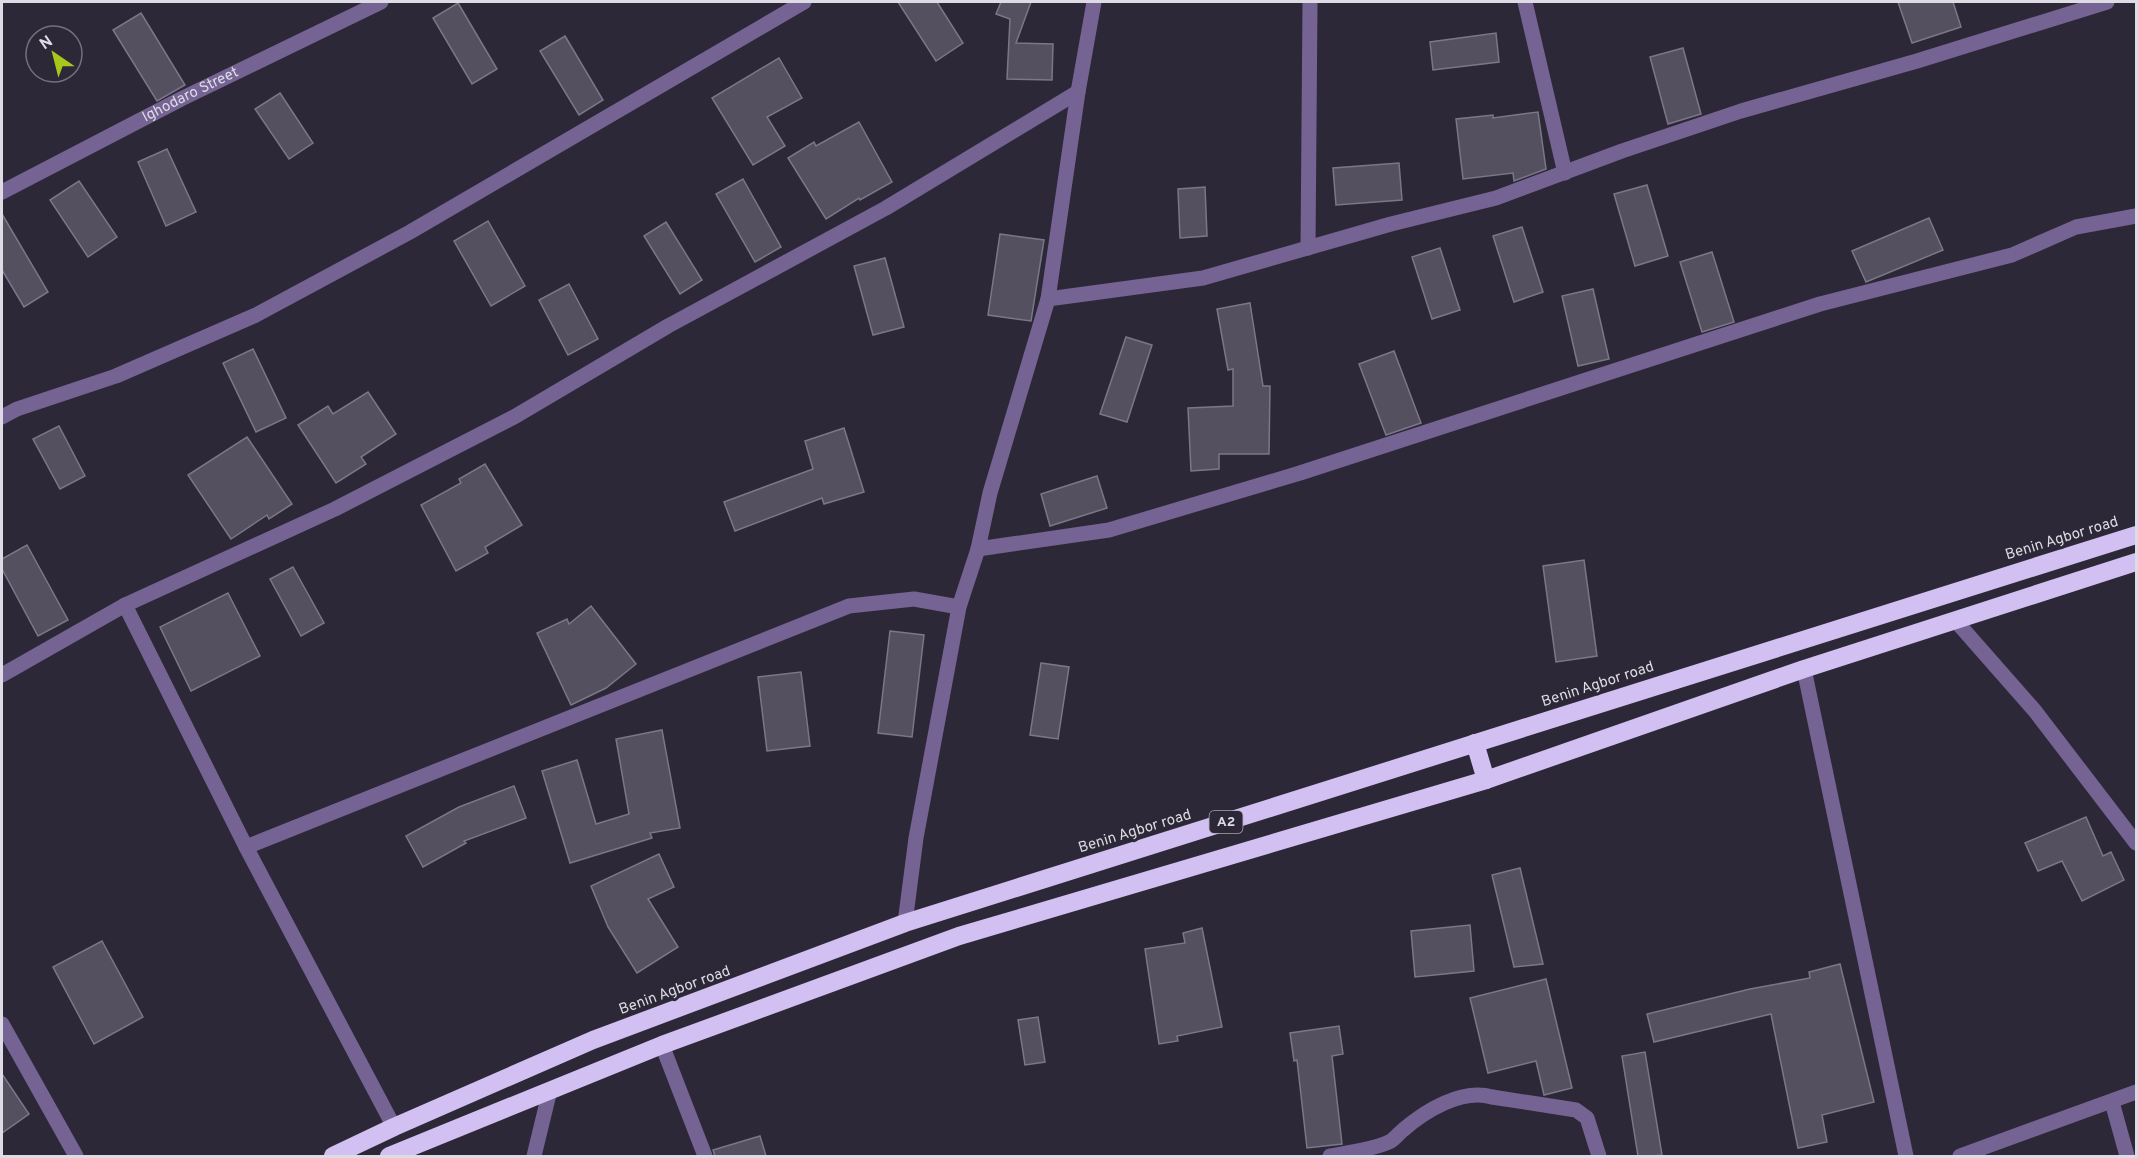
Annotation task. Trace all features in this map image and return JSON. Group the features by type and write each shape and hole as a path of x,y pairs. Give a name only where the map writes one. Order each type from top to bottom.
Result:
{"highway":[{"name":"Benin Agbor road","path":"333,1156 593,1040 905,922 2136,535"},
{"name":"A2","path":"388,1156 662,1045 960,936 1486,780 1804,669 2136,562"},
{"path":"1475,743 1486,780"}],"street":[{"name":"Ighodaro Street","path":"2,192 181,99 381,2"},
{"path":"2,417 17,409 116,376 256,315 410,232 804,2"},
{"path":"905,922 916,838 959,607 978,549 990,493 1048,299 1078,92 1094,2"},
{"path":"1308,248 1310,2"},
{"path":"1526,2 1565,173"},
{"path":"1048,299 1203,278 1391,224 1496,198 1741,111 1917,62 2107,2"},
{"path":"2,675 125,605 335,509 514,417 668,326 886,208 1078,92"},
{"path":"978,549 1109,530 1300,473 1820,304 2012,255 2076,227 2136,216"},
{"path":"246,847 849,606 914,599 959,607"},
{"path":"125,605 246,847 394,1127"},
{"path":"1955,620 2035,711 2136,843"},
{"path":"1804,669 1906,1156"},
{"path":"2,1024 76,1156"},
{"path":"662,1045 705,1156"},
{"path":"534,1156 550,1090"},
{"path":"1960,1156 2136,1092"},
{"path":"1330,1156 1390,1142 1426,1114 1451,1101 1480,1094 1576,1110 1587,1118 1599,1156"},
{"path":"2112,1102 2127,1156"}],"building":[{"path":"898,2 937,2 963,43 936,61"},
{"path":"1001,2 1031,2 1016,43 1053,44 1052,80 1007,79 1010,19 996,14"},
{"path":"1898,2 1953,2 1961,27 1912,43"},
{"path":"458,3 497,69 472,84 433,18"},
{"path":"141,13 185,85 157,101 113,30"},
{"path":"1496,33 1499,62 1433,70 1430,42"},
{"path":"565,36 603,100 579,115 540,51"},
{"path":"1683,48 1701,114 1668,124 1650,57"},
{"path":"779,58 802,98 767,117 785,146 753,165 712,98"},
{"path":"280,93 313,143 289,159 255,109"},
{"path":"1538,112 1546,169 1514,181 1513,173 1463,179 1456,119 1493,115 1493,118"},
{"path":"859,122 892,182 860,200 859,198 826,219 788,158 814,142 816,146"},
{"path":"167,149 196,212 166,226 138,162"},
{"path":"1399,163 1402,200 1336,205 1333,168"},
{"path":"743,179 781,247 755,262 716,194"},
{"path":"79,181 117,237 88,257 50,200"},
{"path":"1647,185 1668,256 1635,266 1614,194"},
{"path":"1205,187 1207,236 1180,238 1178,189"},
{"path":"2,214 48,292 24,307 2,270"},
{"path":"1929,218 1943,250 1866,282 1852,251"},
{"path":"488,221 525,286 491,306 454,241"},
{"path":"666,222 702,280 680,294 644,236"},
{"path":"1522,227 1543,292 1514,302 1493,236"},
{"path":"1000,234 1044,240 1031,321 988,315"},
{"path":"1440,248 1460,310 1432,319 1412,257"},
{"path":"1712,252 1734,322 1702,332 1680,262"},
{"path":"885,258 904,327 873,335 854,266"},
{"path":"569,284 598,339 568,355 539,300"},
{"path":"1593,289 1609,359 1578,366 1562,296"},
{"path":"1250,303 1263,386 1270,386 1269,454 1219,454 1219,469 1191,471 1188,408 1233,406 1233,369 1228,370 1217,309"},
{"path":"1126,337 1152,345 1127,422 1100,414"},
{"path":"253,349 286,418 256,432 223,363"},
{"path":"1394,351 1421,423 1386,435 1359,364"},
{"path":"368,392 396,434 361,457 366,464 336,483 298,425 328,406 333,414"},
{"path":"59,426 85,476 60,489 33,439"},
{"path":"844,428 864,492 824,504 822,498 735,531 724,502 813,469 805,441"},
{"path":"247,437 292,504 269,519 267,515 231,539 188,475"},
{"path":"485,464 522,525 485,547 488,553 456,571 421,505 461,483 459,479"},
{"path":"1097,476 1107,508 1050,526 1041,494"},
{"path":"27,545 68,620 38,636 2,569 2,559"},
{"path":"1584,560 1597,656 1556,662 1543,566"},
{"path":"293,567 324,623 301,636 270,579"},
{"path":"228,593 260,656 191,691 160,627"},
{"path":"591,606 636,664 606,688 571,705 537,633 567,619 569,624"},
{"path":"890,631 924,635 912,737 878,733"},
{"path":"1041,663 1069,667 1058,739 1030,735"},
{"path":"801,672 810,746 767,751 758,677"},
{"path":"662,730 680,828 650,833 652,838 570,863 542,771 577,760 596,824 629,814 616,739"},
{"path":"514,786 526,818 464,841 466,843 423,867 406,836 459,807"},
{"path":"2086,817 2103,856 2111,852 2124,880 2082,901 2062,861 2038,871 2025,843"},
{"path":"659,854 674,887 648,899 678,947 637,973 608,927 591,886"},
{"path":"1520,868 1543,964 1514,967 1492,875"},
{"path":"1470,925 1474,971 1415,977 1411,931"},
{"path":"1202,928 1222,1027 1177,1036 1178,1041 1159,1044 1145,949 1185,943 1183,933"},
{"path":"102,941 143,1017 94,1044 53,967"},
{"path":"1840,964 1874,1102 1822,1115 1827,1142 1798,1148 1771,1014 1654,1042 1647,1014 1750,989 1810,978 1809,972"},
{"path":"1546,979 1572,1088 1544,1095 1536,1061 1488,1073 1470,998"},
{"path":"1038,1017 1045,1062 1025,1065 1018,1020"},
{"path":"1339,1026 1343,1054 1332,1056 1342,1144 1307,1148 1297,1060 1294,1061 1290,1033"},
{"path":"1645,1052 1662,1155 1638,1156 1622,1056"},
{"path":"2,1074 29,1114 2,1133"},
{"path":"760,1136 766,1156 715,1156 713,1150"}]}
